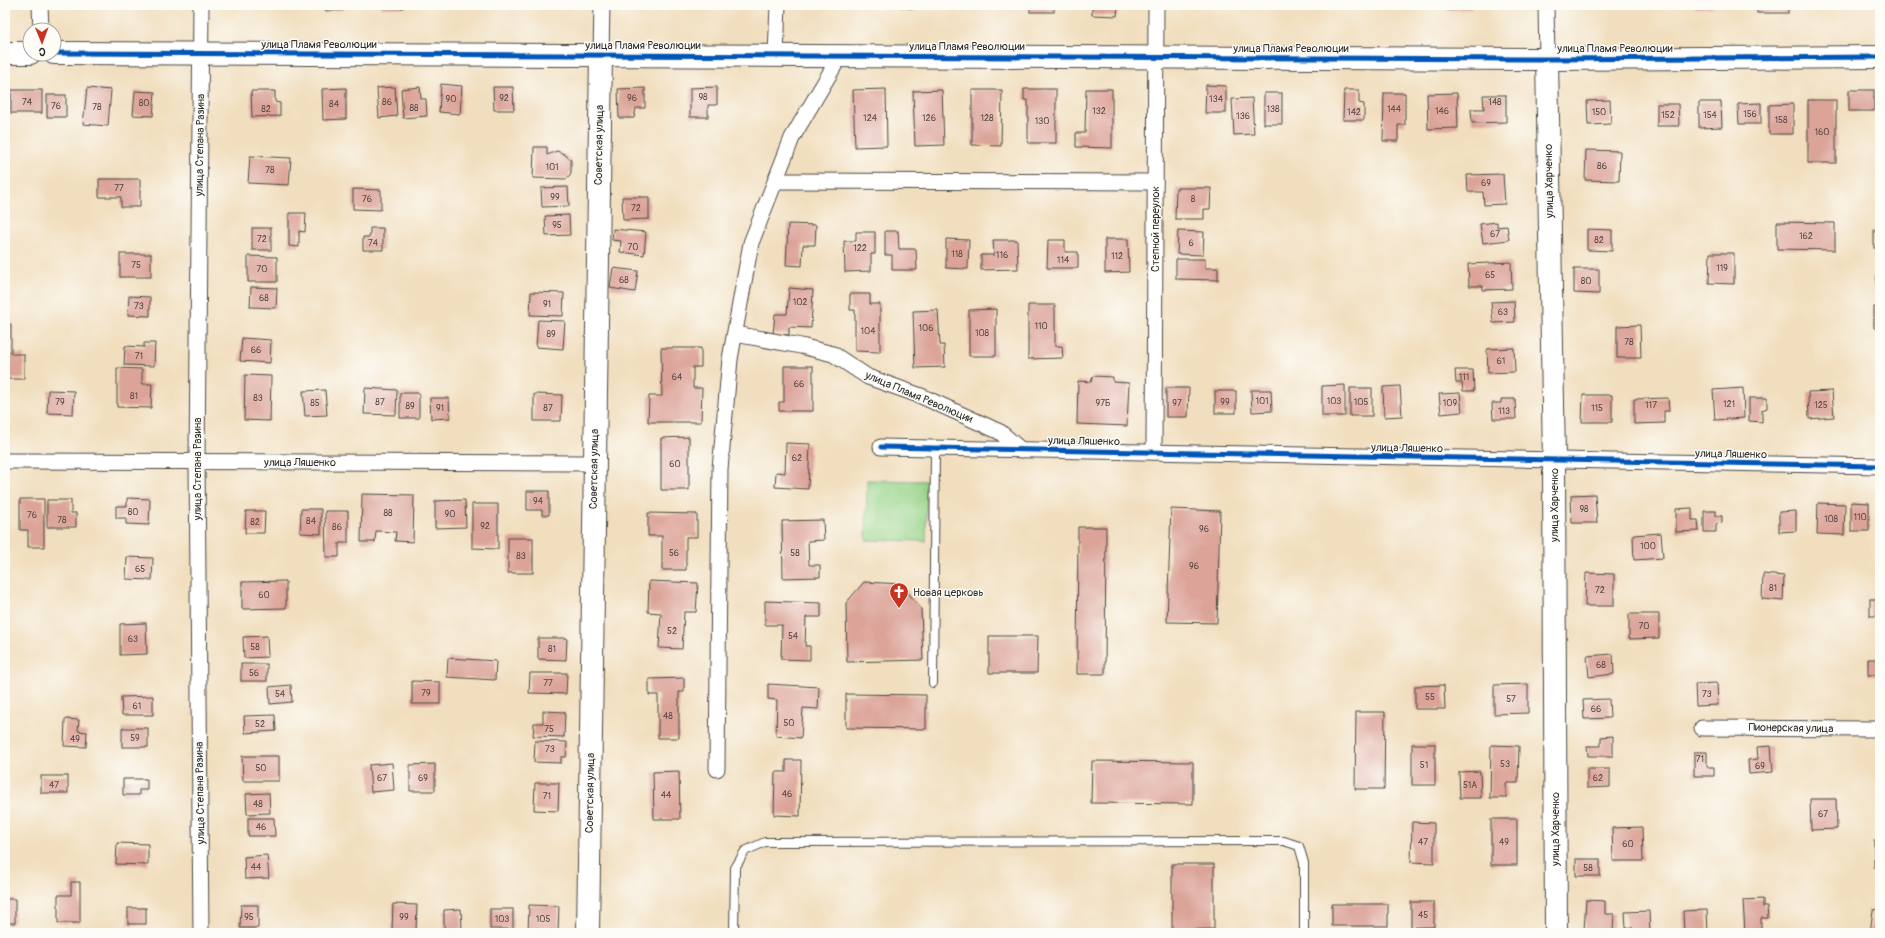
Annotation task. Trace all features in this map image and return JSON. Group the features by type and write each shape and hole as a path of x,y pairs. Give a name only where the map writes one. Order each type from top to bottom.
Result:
{"street":[{"path":"40,5 41,22"},
{"name":"улица Степана Разина","path":"201,5 197,462 201,933"},
{"name":"Советская улица","path":"588,933 602,5"},
{"path":"776,55 778,5"},
{"name":"Степной переулок","path":"1154,452 1156,5"},
{"name":"улица Харченко","path":"1546,5 1554,461 1556,933"},
{"path":"5,52 22,53"},
{"name":"улица Пламя Революции","path":"62,53 1547,59 1880,58"},
{"path":"717,769 720,469 730,359 752,244 792,138 840,56"},
{"path":"776,181 1155,182"},
{"name":"улица Пламя Революции","path":"735,334 801,346 833,354 868,377 920,396 1000,432 1021,450"},
{"name":"улица Ляшенко","path":"881,447 1880,466"},
{"name":"улица Ляшенко","path":"5,461 594,463"},
{"name":"Пионерская улица","path":"1702,728 1880,729"}],"lane":[{"path":"933,683 934,448"},
{"path":"734,933 735,868 744,851 765,842 1284,841 1299,846 1304,863 1304,933"}],"green space":[{"path":"867,480 927,481 926,541 866,540"}],"building":[{"path":"325,5 343,5 344,10 325,11"},
{"path":"382,5 403,5 403,8 382,8"},
{"path":"901,5 916,5 915,9 901,7"},
{"path":"973,5 988,5 987,8 973,7"},
{"path":"1030,5 1054,5 1054,12 1030,12"},
{"path":"1092,5 1118,5 1117,16 1092,15"},
{"path":"1446,5 1471,5 1471,9 1447,10"},
{"path":"1695,5 1714,5 1714,7 1695,8"},
{"path":"1757,5 1788,5 1788,13 1757,13"},
{"path":"441,84 462,86 460,114 439,112"},
{"path":"1206,85 1226,86 1226,113 1205,113"},
{"path":"395,87 397,116 379,118 377,88"},
{"path":"420,87 421,99 426,99 427,116 403,118 401,89"},
{"path":"493,87 513,87 514,110 494,110"},
{"path":"717,87 717,105 708,105 708,117 690,117 690,88"},
{"path":"87,88 111,90 108,126 83,124"},
{"path":"346,88 346,119 323,120 322,89"},
{"path":"645,88 645,108 636,108 634,118 619,118 618,89"},
{"path":"886,89 887,146 855,147 853,90"},
{"path":"1024,89 1056,89 1056,143 1028,143 1028,100 1024,100"},
{"path":"1086,89 1112,89 1112,148 1076,147 1076,133 1085,133"},
{"path":"11,90 42,90 42,113 11,113"},
{"path":"942,90 944,145 915,146 913,91"},
{"path":"972,90 1002,90 1001,146 972,145"},
{"path":"1344,90 1359,90 1359,103 1364,104 1364,120 1343,120"},
{"path":"1849,90 1874,90 1874,111 1849,111"},
{"path":"135,91 155,92 153,116 133,115"},
{"path":"251,91 275,91 275,102 280,103 280,116 252,117"},
{"path":"1264,93 1282,93 1282,124 1264,124"},
{"path":"1384,93 1405,93 1405,125 1398,125 1398,141 1383,141"},
{"path":"1457,93 1458,128 1428,129 1427,94"},
{"path":"47,95 66,95 66,117 47,117"},
{"path":"1483,95 1506,95 1506,122 1472,123 1471,109 1484,109"},
{"path":"1252,98 1254,134 1234,135 1232,99"},
{"path":"1610,100 1611,124 1588,125 1587,101"},
{"path":"1808,100 1836,100 1836,163 1808,163"},
{"path":"1699,102 1721,102 1722,127 1699,128"},
{"path":"1761,103 1761,124 1739,124 1738,104"},
{"path":"1657,104 1678,104 1679,126 1657,126"},
{"path":"1793,104 1793,134 1769,134 1769,105"},
{"path":"534,147 547,147 547,155 557,151 564,154 571,160 571,173 567,179 533,178"},
{"path":"1586,150 1620,151 1619,181 1585,180"},
{"path":"250,156 291,158 289,185 248,183"},
{"path":"1878,158 1880,158 1880,180 1878,180"},
{"path":"1503,174 1505,204 1484,205 1483,192 1468,192 1467,175"},
{"path":"99,179 140,179 140,207 121,207 121,197 99,197"},
{"path":"568,187 569,206 542,207 541,188"},
{"path":"1176,188 1211,188 1210,209 1204,209 1204,219 1175,219"},
{"path":"353,189 381,190 381,210 353,209"},
{"path":"622,197 649,197 649,219 623,220"},
{"path":"289,213 306,213 305,232 299,231 299,247 289,246"},
{"path":"569,215 570,235 546,236 545,216"},
{"path":"1497,222 1497,227 1507,226 1509,240 1483,243 1480,224"},
{"path":"1777,222 1835,223 1835,250 1777,249"},
{"path":"788,224 816,225 815,245 803,245 802,266 786,265"},
{"path":"252,228 271,228 271,250 252,250"},
{"path":"370,228 383,228 383,250 363,250 363,237 370,237"},
{"path":"613,229 646,232 644,255 620,252 621,241 612,240"},
{"path":"1587,229 1612,230 1612,251 1587,250"},
{"path":"1874,230 1880,230 1880,248 1874,248"},
{"path":"885,231 898,231 899,249 916,249 917,270 892,270 892,255 885,255"},
{"path":"1178,231 1204,232 1203,255 1177,254"},
{"path":"856,232 875,232 875,254 871,254 871,271 845,272 844,241 856,241"},
{"path":"946,239 969,240 968,269 946,268"},
{"path":"1105,239 1128,239 1129,272 1105,273"},
{"path":"993,240 1017,240 1018,269 981,270 981,255 994,255"},
{"path":"1048,240 1065,240 1065,252 1078,252 1078,268 1047,268"},
{"path":"1878,252 1880,252 1880,285 1876,285"},
{"path":"1710,253 1734,253 1734,284 1709,283"},
{"path":"120,254 151,254 151,277 120,277"},
{"path":"248,256 277,257 277,282 248,282"},
{"path":"1176,259 1205,259 1205,268 1218,268 1218,280 1176,279"},
{"path":"1511,262 1512,289 1483,290 1483,286 1469,286 1468,264"},
{"path":"613,268 638,271 635,292 610,288"},
{"path":"1574,269 1599,269 1599,294 1574,293"},
{"path":"251,287 277,288 276,308 250,307"},
{"path":"789,288 813,290 811,328 789,327 789,335 773,334 775,314 787,314"},
{"path":"531,292 564,293 563,316 530,315"},
{"path":"850,294 870,294 870,304 880,304 880,352 855,351 855,310 850,310"},
{"path":"129,296 150,297 150,316 128,315"},
{"path":"1514,301 1515,322 1493,323 1491,302"},
{"path":"1028,305 1055,305 1055,346 1062,346 1063,358 1028,359"},
{"path":"1880,306 1880,328 1874,328 1874,307"},
{"path":"996,309 996,356 969,356 969,310"},
{"path":"938,310 940,345 944,345 945,367 915,368 913,311"},
{"path":"538,320 565,321 563,349 536,347"},
{"path":"5,324 11,324 11,354 24,354 24,379 5,379"},
{"path":"1640,325 1641,358 1617,358 1617,326"},
{"path":"242,338 271,340 270,363 240,361"},
{"path":"144,343 155,343 154,366 124,365 125,346 144,347"},
{"path":"661,348 701,348 701,367 693,367 693,388 702,388 701,422 648,422 649,396 662,396"},
{"path":"1514,348 1515,372 1488,373 1487,349"},
{"path":"784,366 813,366 813,411 779,411 779,402 784,402"},
{"path":"117,368 142,369 142,384 152,384 151,408 117,407"},
{"path":"1455,370 1473,370 1474,391 1463,391 1462,383 1456,383"},
{"path":"245,375 271,376 270,421 244,420"},
{"path":"1093,376 1113,377 1113,382 1129,383 1127,426 1077,424 1078,381 1091,382"},
{"path":"1345,385 1345,416 1322,416 1322,386"},
{"path":"1400,386 1402,416 1384,417 1383,387"},
{"path":"365,388 397,390 396,415 364,414"},
{"path":"1166,388 1189,388 1188,417 1166,417"},
{"path":"1350,388 1372,388 1372,416 1350,416"},
{"path":"1743,388 1744,418 1715,420 1713,390"},
{"path":"48,390 74,391 73,414 47,413"},
{"path":"325,390 327,415 305,416 303,391"},
{"path":"1251,390 1271,390 1272,411 1252,412"},
{"path":"1215,391 1236,391 1236,413 1215,413"},
{"path":"1832,391 1834,417 1809,419 1808,392"},
{"path":"400,393 419,393 419,418 400,418"},
{"path":"1460,393 1462,412 1441,414 1439,394"},
{"path":"534,394 562,395 561,421 534,421"},
{"path":"1583,395 1612,395 1612,422 1582,422"},
{"path":"430,398 449,398 450,418 431,419"},
{"path":"1668,398 1669,411 1664,411 1664,423 1634,424 1634,399"},
{"path":"1749,398 1767,398 1767,408 1762,410 1762,422 1749,421"},
{"path":"1501,399 1515,399 1516,419 1493,419 1492,403 1501,403"},
{"path":"689,437 689,490 661,490 661,438"},
{"path":"786,443 810,444 808,489 775,487 776,472 785,473"},
{"path":"527,491 549,491 549,515 542,515 542,510 527,510"},
{"path":"362,494 414,495 413,542 395,541 396,532 376,531 375,542 361,542"},
{"path":"1595,494 1597,523 1572,523 1571,495"},
{"path":"127,498 150,499 149,525 126,524 126,518 116,518 116,506 127,506"},
{"path":"20,499 44,499 44,547 28,547 28,530 20,530"},
{"path":"47,500 71,500 71,513 76,513 76,527 47,527"},
{"path":"465,500 466,527 435,528 435,501"},
{"path":"1851,502 1869,503 1869,531 1851,531"},
{"path":"1818,503 1845,504 1844,535 1817,534"},
{"path":"472,504 498,504 498,549 472,548"},
{"path":"1692,508 1692,520 1698,520 1699,531 1676,532 1676,509"},
{"path":"301,509 321,509 321,534 300,533"},
{"path":"1171,509 1220,511 1217,623 1167,622"},
{"path":"246,511 265,511 264,533 245,533"},
{"path":"325,511 348,511 348,543 339,543 339,557 326,557"},
{"path":"1704,511 1716,511 1716,516 1722,516 1722,523 1716,524 1716,532 1704,532"},
{"path":"1796,511 1796,531 1779,532 1779,512"},
{"path":"648,513 697,514 697,537 686,537 686,570 662,570 662,536 648,536"},
{"path":"823,520 824,540 808,541 809,565 820,565 820,577 783,578 782,521"},
{"path":"1078,527 1106,527 1105,674 1077,674"},
{"path":"1661,533 1663,558 1634,560 1633,535"},
{"path":"508,538 533,538 533,573 508,573"},
{"path":"127,557 153,558 152,580 126,579"},
{"path":"1586,573 1614,574 1614,606 1585,606"},
{"path":"1763,574 1784,576 1783,601 1762,599"},
{"path":"286,581 286,608 242,609 242,582"},
{"path":"649,581 698,583 696,612 684,612 682,649 659,648 661,613 648,612"},
{"path":"864,582 901,584 921,609 923,660 847,662 846,603"},
{"path":"1870,599 1880,599 1880,616 1870,616"},
{"path":"765,601 821,603 821,617 806,617 805,646 810,646 810,660 781,659 782,625 765,625"},
{"path":"1629,614 1659,614 1659,638 1629,639"},
{"path":"146,623 147,654 120,655 120,624"},
{"path":"267,636 268,657 244,658 243,637"},
{"path":"989,636 1038,636 1037,673 989,673"},
{"path":"538,638 567,638 566,660 538,659"},
{"path":"1613,654 1614,674 1589,677 1587,656"},
{"path":"448,658 496,661 495,680 447,677"},
{"path":"1868,659 1880,659 1880,675 1868,675"},
{"path":"241,664 267,664 267,681 241,681"},
{"path":"530,673 567,673 566,694 529,693"},
{"path":"684,678 684,692 679,692 679,738 658,738 658,695 649,695 649,679"},
{"path":"412,681 440,682 440,704 412,704"},
{"path":"1717,683 1718,705 1696,706 1695,684"},
{"path":"768,684 819,687 818,709 803,708 801,738 776,736 777,700 768,699"},
{"path":"1528,684 1528,713 1494,714 1494,685"},
{"path":"291,685 292,702 270,704 269,687"},
{"path":"1444,685 1445,709 1415,709 1415,686"},
{"path":"846,694 926,695 926,729 846,728"},
{"path":"153,696 153,715 122,715 121,697"},
{"path":"1609,699 1610,718 1584,719 1583,700"},
{"path":"543,711 565,712 564,737 533,736 534,723 543,723"},
{"path":"1356,712 1385,712 1384,789 1355,789"},
{"path":"275,715 276,731 245,733 244,716"},
{"path":"65,719 79,720 78,731 87,732 86,747 64,746"},
{"path":"122,728 148,728 148,747 122,747"},
{"path":"1613,736 1613,756 1588,756 1587,746 1601,746 1601,737"},
{"path":"535,741 567,742 566,757 561,757 561,763 534,762"},
{"path":"1412,744 1435,744 1435,785 1412,785"},
{"path":"1491,745 1519,746 1518,783 1506,783 1506,798 1490,798"},
{"path":"1771,746 1773,772 1749,774 1748,760 1758,759 1757,747"},
{"path":"1694,752 1707,752 1707,767 1714,767 1714,776 1694,776"},
{"path":"242,756 279,756 279,781 243,781"},
{"path":"786,760 801,760 800,816 774,815 775,772 786,772"},
{"path":"1092,761 1193,762 1193,804 1091,803"},
{"path":"392,763 394,790 371,792 369,765"},
{"path":"435,764 435,791 410,791 410,765"},
{"path":"1587,769 1610,769 1610,787 1587,788"},
{"path":"679,771 680,819 654,819 653,772"},
{"path":"1480,771 1481,798 1460,798 1459,772"},
{"path":"41,776 68,776 68,793 41,793"},
{"path":"123,779 147,779 147,790 139,790 139,795 123,795"},
{"path":"535,783 559,783 558,811 534,810"},
{"path":"269,793 270,813 247,814 246,794"},
{"path":"1810,799 1836,799 1837,829 1811,830"},
{"path":"1878,809 1880,809 1880,828 1878,828"},
{"path":"248,818 274,818 275,836 248,836"},
{"path":"1491,819 1517,819 1517,865 1491,865"},
{"path":"1412,822 1434,823 1434,863 1411,862"},
{"path":"1642,827 1643,861 1613,861 1612,828"},
{"path":"1874,841 1880,841 1880,867 1874,867"},
{"path":"117,843 148,844 148,865 116,864"},
{"path":"267,855 269,878 245,879 244,857"},
{"path":"1576,859 1600,859 1600,876 1576,876"},
{"path":"1172,864 1214,864 1214,929 1172,930"},
{"path":"71,882 80,882 80,923 58,923 58,895 71,895"},
{"path":"5,899 15,899 15,923 5,923"},
{"path":"1763,899 1763,907 1767,907 1768,918 1761,918 1761,933 1745,933 1743,900"},
{"path":"1586,900 1605,901 1605,914 1614,914 1613,931 1584,930"},
{"path":"1411,902 1434,902 1434,927 1411,927"},
{"path":"393,904 417,905 416,931 392,930"},
{"path":"1332,904 1388,904 1388,926 1332,926"},
{"path":"241,905 258,905 258,928 240,928"},
{"path":"529,905 559,906 558,932 528,932"},
{"path":"128,908 146,908 146,924 128,924"},
{"path":"461,909 462,929 444,930 444,910"},
{"path":"490,909 513,909 513,929 490,929"},
{"path":"1880,909 1880,933 1870,933 1873,910"},
{"path":"1707,910 1708,933 1684,933 1683,911"},
{"path":"1649,911 1650,933 1632,933 1632,927 1626,928 1625,912"}],"cycle path":[{"path":"62,53 1547,59 1880,57"},
{"path":"881,447 1880,466"}],"place":[{"name":"Новая церковь","path":"899,609"}]}
